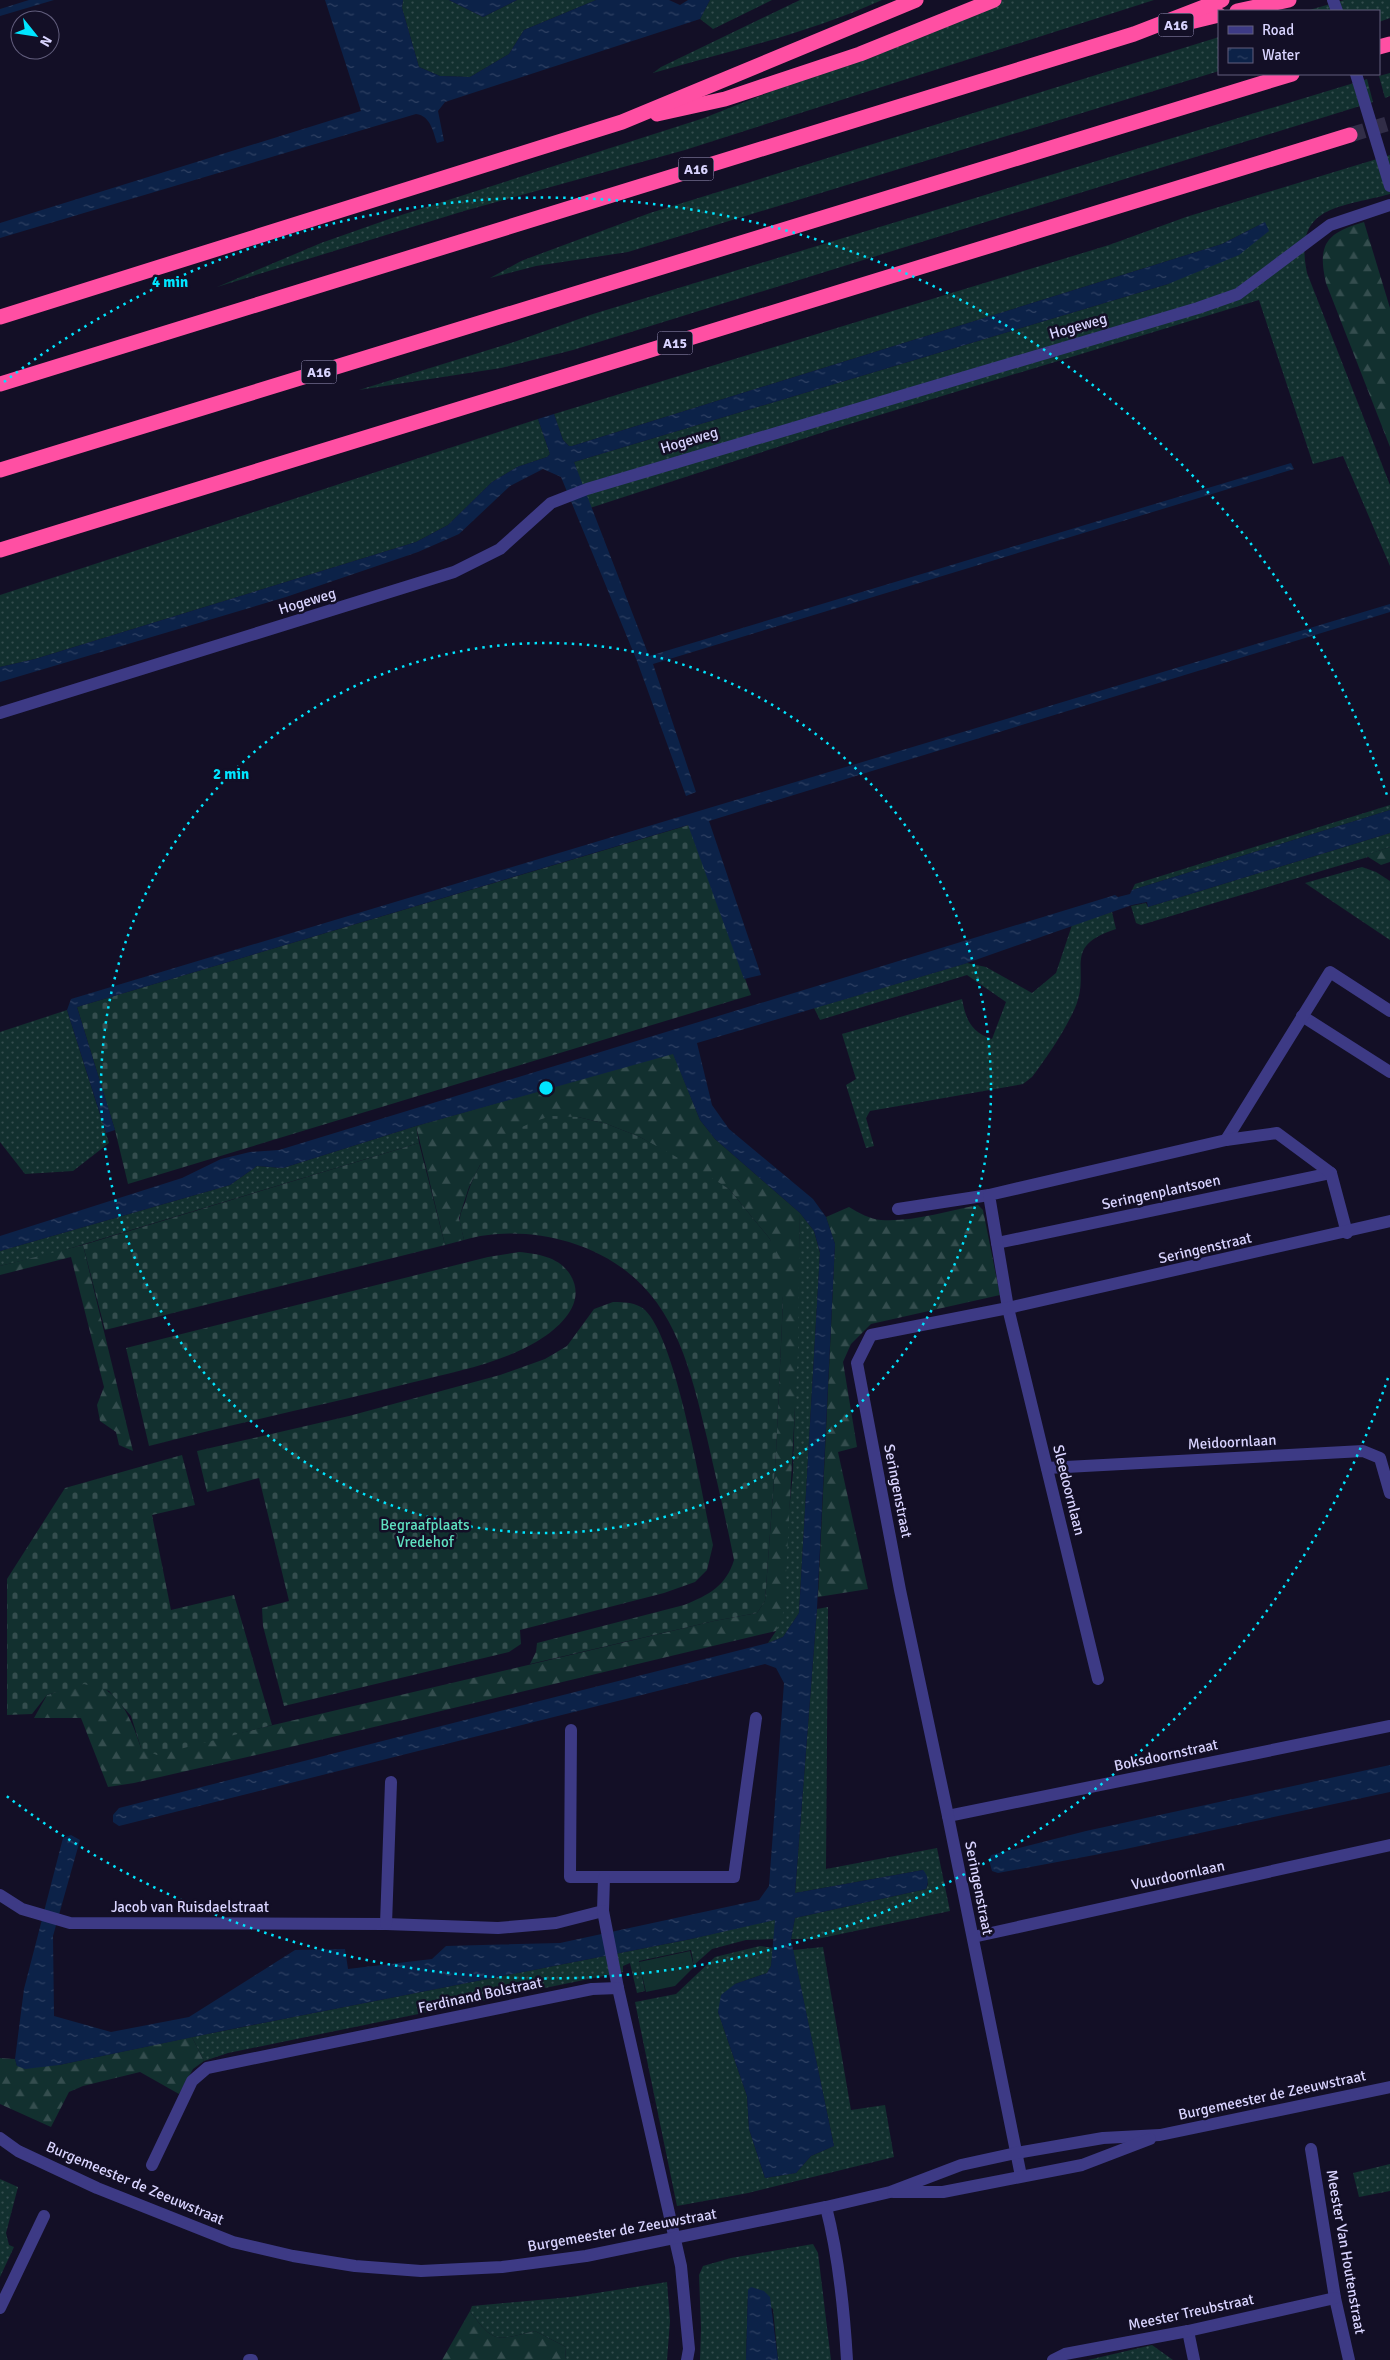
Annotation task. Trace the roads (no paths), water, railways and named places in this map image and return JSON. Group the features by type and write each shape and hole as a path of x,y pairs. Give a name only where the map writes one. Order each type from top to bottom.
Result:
{"highway":[{"path":"622,122 916,0"},
{"path":"0,317 622,122 725,99 860,54 994,0"},
{"path":"1134,34 1222,0"},
{"path":"1243,10 1288,0"},
{"name":"A16","path":"0,384 1134,34 1218,15"},
{"name":"A16","path":"0,470 1289,75"},
{"name":"A15","path":"0,550 1350,135"}],"street":[{"path":"1356,75 1390,186"},
{"name":"Hogeweg","path":"0,713 454,572 500,548 551,503 587,489 1198,308 1238,294 1330,225 1390,205"},
{"path":"1226,1140 1330,972 1390,1011"},
{"path":"1302,1016 1390,1072"},
{"path":"898,1209 989,1195 1226,1140 1277,1133 1330,1173 1347,1233"},
{"name":"Seringenplantsoen","path":"998,1243 1330,1173"},
{"path":"989,1195 1008,1308"},
{"name":"Seringenstraat","path":"1021,2176 900,1590 857,1362 871,1335 1008,1308 1347,1233 1390,1221"},
{"name":"Sleedoornlaan","path":"1008,1308 1098,1679"},
{"name":"Meidoornlaan","path":"1047,1468 1363,1451 1380,1458 1390,1493"},
{"path":"571,1730 570,1877 734,1877 756,1718"},
{"name":"Boksdoornstraat","path":"948,1816 1390,1726"},
{"path":"386,1924 391,1782"},
{"name":"Vuurdoornlaan","path":"972,1936 1390,1845"},
{"path":"604,1878 603,1911 618,1988 681,2266 688,2340 687,2360"},
{"name":"Jacob van Ruisdaelstraat","path":"0,1895 22,1909 70,1922 386,1924 498,1928 556,1924 603,1911"},
{"name":"Ferdinand Bolstraat","path":"152,2165 192,2081 207,2068 592,1989 618,1988"},
{"name":"Burgemeester de Zeeuwstraat","path":"0,2138 18,2151 97,2188 233,2242 293,2256 355,2266 421,2271 502,2267 586,2256 890,2192 961,2165 1103,2138 1160,2135 1390,2087"},
{"name":"Burgemeester de Zeeuwstraat","path":"890,2192 915,2194 943,2192 1082,2165 1160,2135"},
{"name":"Burgemeester de Zeeuwstraat","path":"0,2147 18,2151"},
{"name":"Meester Van Houtenstraat","path":"1312,2149 1335,2298 1349,2360"},
{"path":"826,2207 832,2232 844,2312 847,2360"},
{"path":"0,2308 44,2216"},
{"name":"Meester Treubstraat","path":"1053,2360 1065,2354 1188,2331 1335,2298"},
{"path":"1188,2331 1194,2360"}],"water":[{"path":"29,0 54,0 20,10 10,10 10,13 0,16 0,9"},
{"path":"325,0 403,0 402,8 419,67 440,76 470,77 509,54 524,30 596,0 669,0 680,5 688,0 710,0 700,19 445,102 438,111 444,141 437,143 428,121 421,115 416,114 0,238 0,223 361,111"},
{"path":"449,0 517,0 483,17"},
{"path":"1265,222 1269,231 1239,255 1168,284 574,462 649,656 1291,463 1294,469 653,664 696,792 686,796 637,661 561,477 543,469 510,486 459,534 418,552 286,597 0,682 0,667 35,659 416,542 448,525 492,482 517,467 547,457 550,454 538,419 554,414 563,440 569,446 572,446 1222,244"},
{"path":"1390,604 1390,612 709,821 761,975 744,979 688,825 77,1007 115,1130 106,1133 67,1010 71,999"},
{"path":"1390,810 1390,833 1148,907 1147,902 1132,905 964,964 697,1043 712,1105 729,1129 813,1199 826,1217 835,1244 817,1609 795,1893 923,1870 928,1879 926,1889 795,1918 791,1939 834,2146 811,2156 796,2173 765,2178 749,2129 747,2096 718,2012 721,1995 735,1984 767,1973 771,1966 775,1920 691,1939 59,2065 25,2069 17,2066 15,2059 24,1989 63,1838 71,1835 80,1840 53,1936 54,2016 111,2032 189,2017 295,1950 345,1949 348,1969 432,1959 446,1946 560,1943 759,1900 769,1886 784,1683 776,1668 765,1664 119,1826 113,1822 113,1815 119,1808 768,1643 783,1637 799,1613 820,1252 814,1231 800,1213 715,1139 700,1120 673,1054 416,1126 283,1168 257,1166 230,1185 0,1251 0,1236 182,1178 221,1159 250,1152 279,1150 1115,895 1118,897 1130,894 1132,890"},
{"path":"1390,1765 1390,1792 1121,1850 998,1873 992,1871 989,1860 991,1855 1086,1831"},
{"path":"751,2287 764,2291 770,2297 778,2360 746,2360 748,2290"}],"tunnel":[{"path":"1350,135 1390,123"}],"park label":[{"name":"Begraafplaats Vredehof","path":"425,1534"}]}
